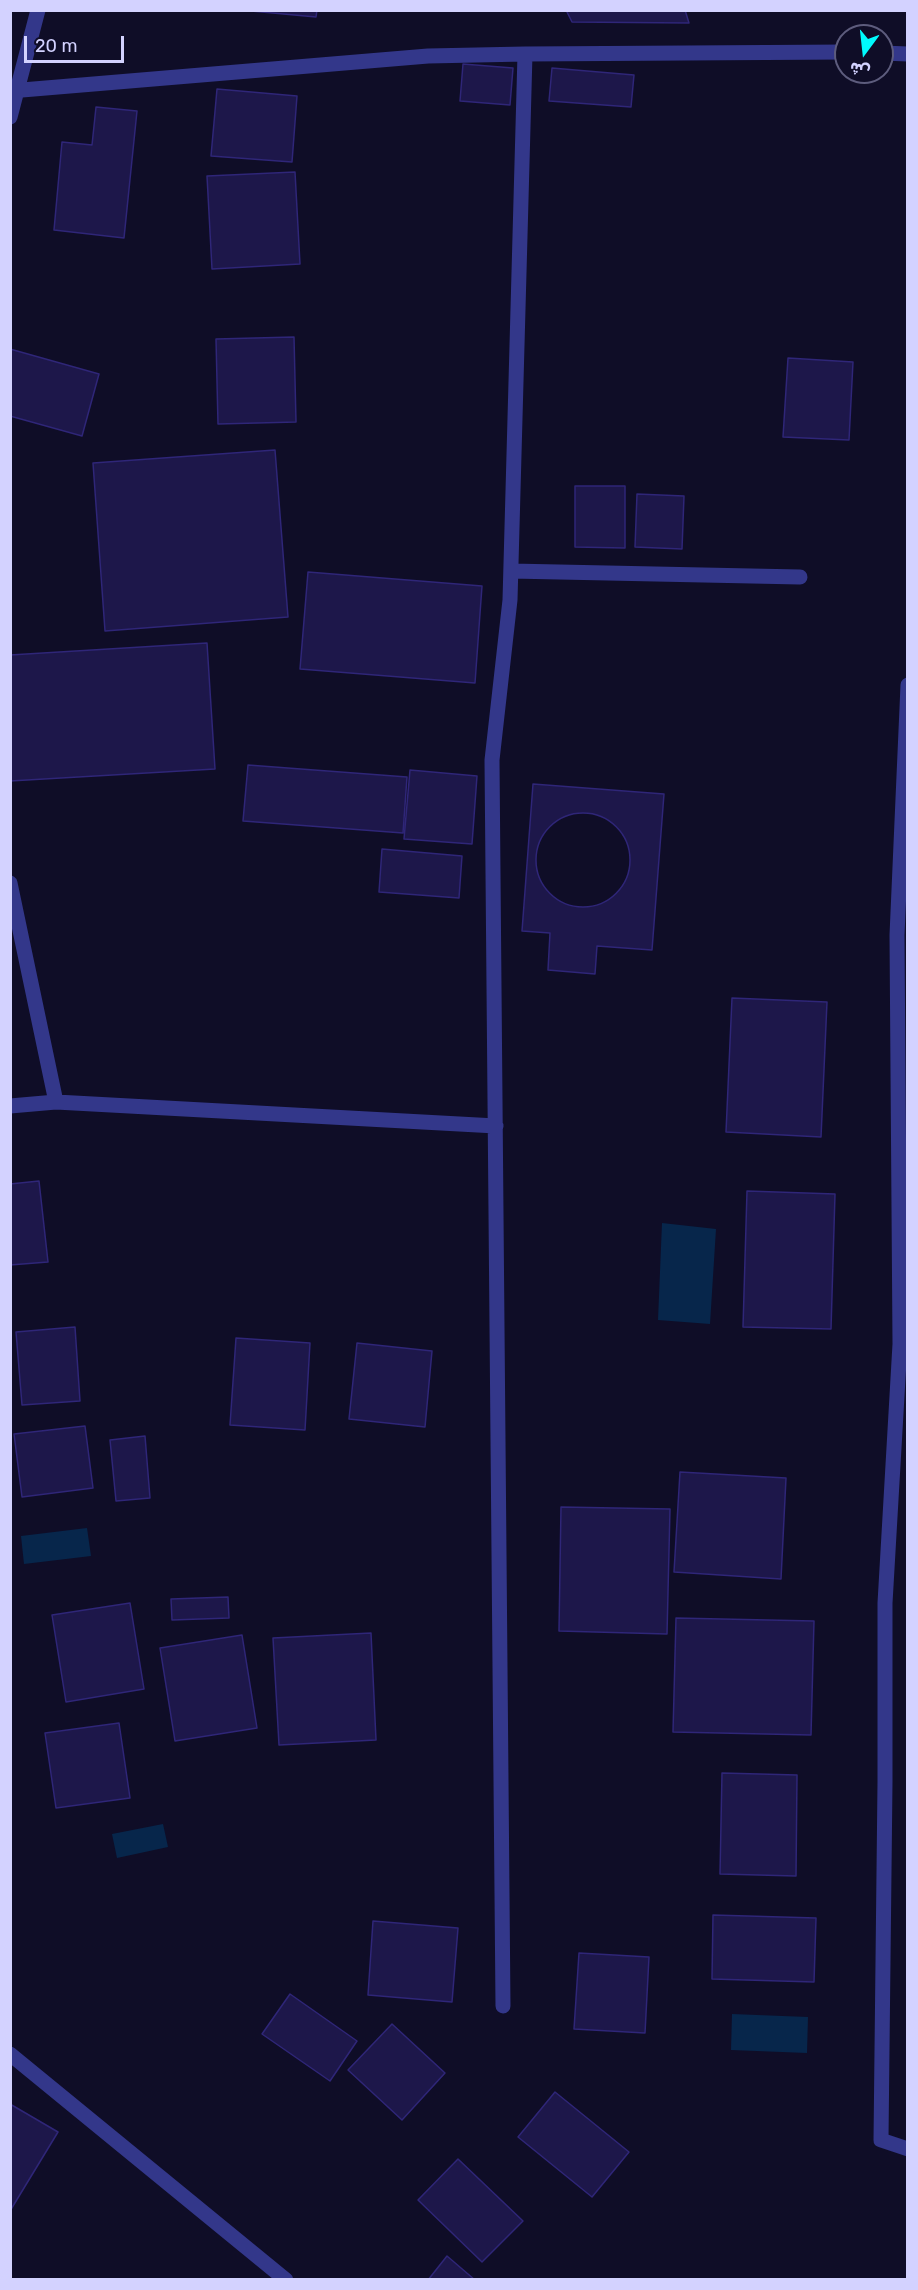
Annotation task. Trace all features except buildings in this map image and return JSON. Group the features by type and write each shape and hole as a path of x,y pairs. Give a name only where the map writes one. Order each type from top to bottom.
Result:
{"street":[{"path":"10,117 14,91 38,10"},
{"path":"14,91 428,56 834,52"},
{"path":"503,2006 492,760 510,600 525,54"},
{"path":"511,571 800,577"},
{"path":"908,685 897,935 904,1344 885,1603 881,2140 908,2149"},
{"path":"10,883 56,1102"},
{"path":"10,1106 56,1102 496,1125"},
{"path":"10,2054 286,2280"}],"water":[{"path":"662,1223 716,1229 710,1324 658,1320"},
{"path":"87,1528 91,1556 24,1564 21,1536"},
{"path":"163,1824 168,1847 117,1858 112,1834"},
{"path":"732,2014 808,2017 807,2053 731,2050"}]}
